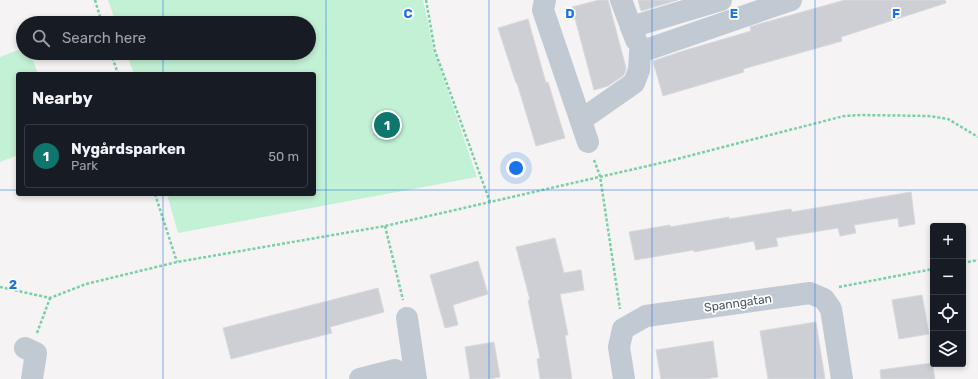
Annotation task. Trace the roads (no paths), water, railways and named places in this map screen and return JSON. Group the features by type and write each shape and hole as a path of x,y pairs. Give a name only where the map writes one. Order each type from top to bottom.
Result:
{"street":[{"path":"545,0 543,10 588,142"},
{"path":"580,120 634,83 640,70 640,52 621,0"},
{"path":"631,27 722,0"},
{"path":"640,52 791,0"},
{"name":"Spanngatan","path":"624,379 619,347 623,329 646,316 810,292 824,299 830,310 842,379"},
{"path":"407,318 416,379"},
{"path":"30,350 32,379"},
{"path":"360,379 395,370 412,379"}],"place":[{"name":"Nygårdsparken","path":"387,125"}]}
